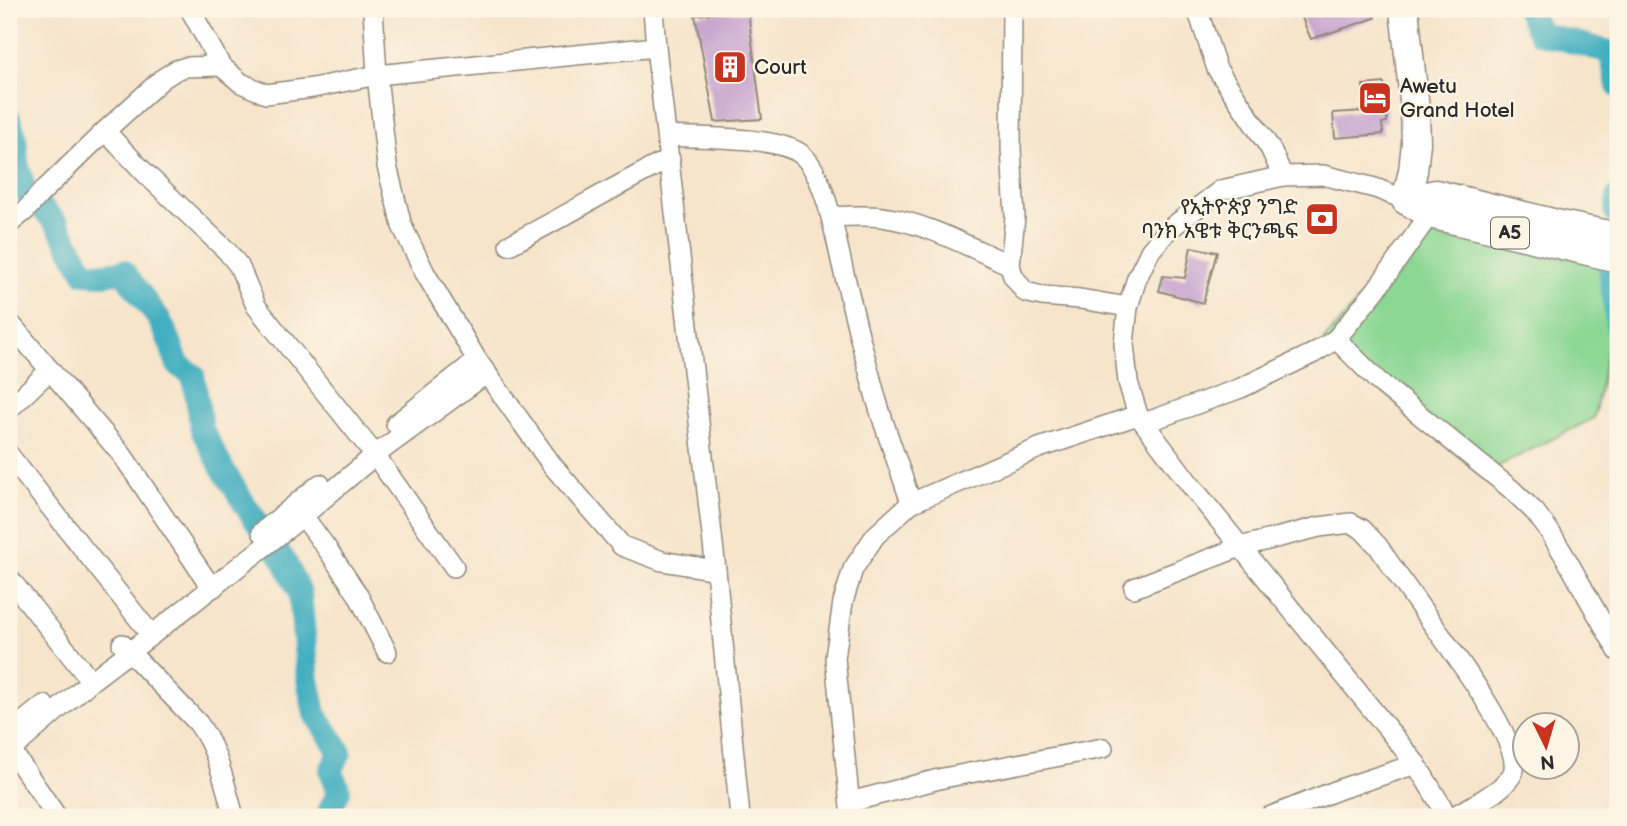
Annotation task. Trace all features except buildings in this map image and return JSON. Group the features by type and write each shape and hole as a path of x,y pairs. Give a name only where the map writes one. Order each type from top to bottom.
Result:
{"highway":[{"path":"1404,9 1416,143 1406,200"},
{"name":"A5","path":"1406,200 1436,194 1618,237"},
{"name":"A5","path":"1406,200 1430,214 1618,257"}],"street":[{"path":"190,9 221,65 241,83 266,94 377,75 656,47"},
{"path":"373,9 387,166 402,226 425,273 482,366 552,465 622,546 662,561 716,570"},
{"path":"653,9 716,570 740,817"},
{"path":"1012,9 1011,148 1015,218 1010,265 1013,276 1025,292 1128,307"},
{"path":"1197,9 1217,69 1270,148 1283,176"},
{"path":"9,224 104,131 162,79 186,67 221,65"},
{"path":"104,131 227,251 239,266 256,306 371,450 454,567"},
{"path":"667,136 766,141 798,152 808,161 832,217 876,399 911,503"},
{"path":"509,245 670,159"},
{"path":"1134,588 1240,547 1319,527 1351,523 1362,529 1378,546 1472,679 1505,736 1514,770 1508,780 1494,792 1449,817 1416,764 1240,547 1141,419 1128,382 1124,344 1128,307 1150,251 1168,230 1221,190 1283,176 1323,175 1375,188 1406,200"},
{"path":"1103,748 943,778 850,810 835,658 843,602 853,569 875,536 911,503 1039,448 1241,388 1336,340 1430,214"},
{"path":"832,217 861,215 911,223 1010,265"},
{"path":"9,322 123,456 209,583"},
{"path":"1336,340 1378,381 1511,489 1535,512 1567,560 1618,651"},
{"path":"57,817 9,746 88,677 209,583 371,450 482,366"},
{"path":"9,409 50,370"},
{"path":"209,583 303,516 371,450"},
{"path":"9,455 149,631"},
{"path":"303,516 358,595 387,652"},
{"path":"9,578 88,677"},
{"path":"125,648 206,733 219,765 234,817"},
{"path":"1269,817 1340,789 1416,764"}],"green space":[{"path":"1418,234 1601,263 1618,275 1618,295 1594,418 1481,475 1324,340"}],"waterway":[{"path":"1527,9 1540,33 1610,52 1618,86"},
{"path":"9,119 15,136 17,163 25,191 57,224 85,273 123,271 159,319 178,365 193,375 202,430 247,508 284,560 300,593 308,680 315,714 340,752 331,771 339,791 327,816 329,817"},
{"path":"1616,213 1618,196"},
{"path":"1609,262 1618,327"}],"place":[{"name":"Court","path":"730,67"},
{"name":"Awetu Grand Hotel","path":"1375,98"},
{"name":"የኢትዮጵያ ንግድ ባንክ አዌቱ ቅርንጫፍ","path":"1322,219"}]}
